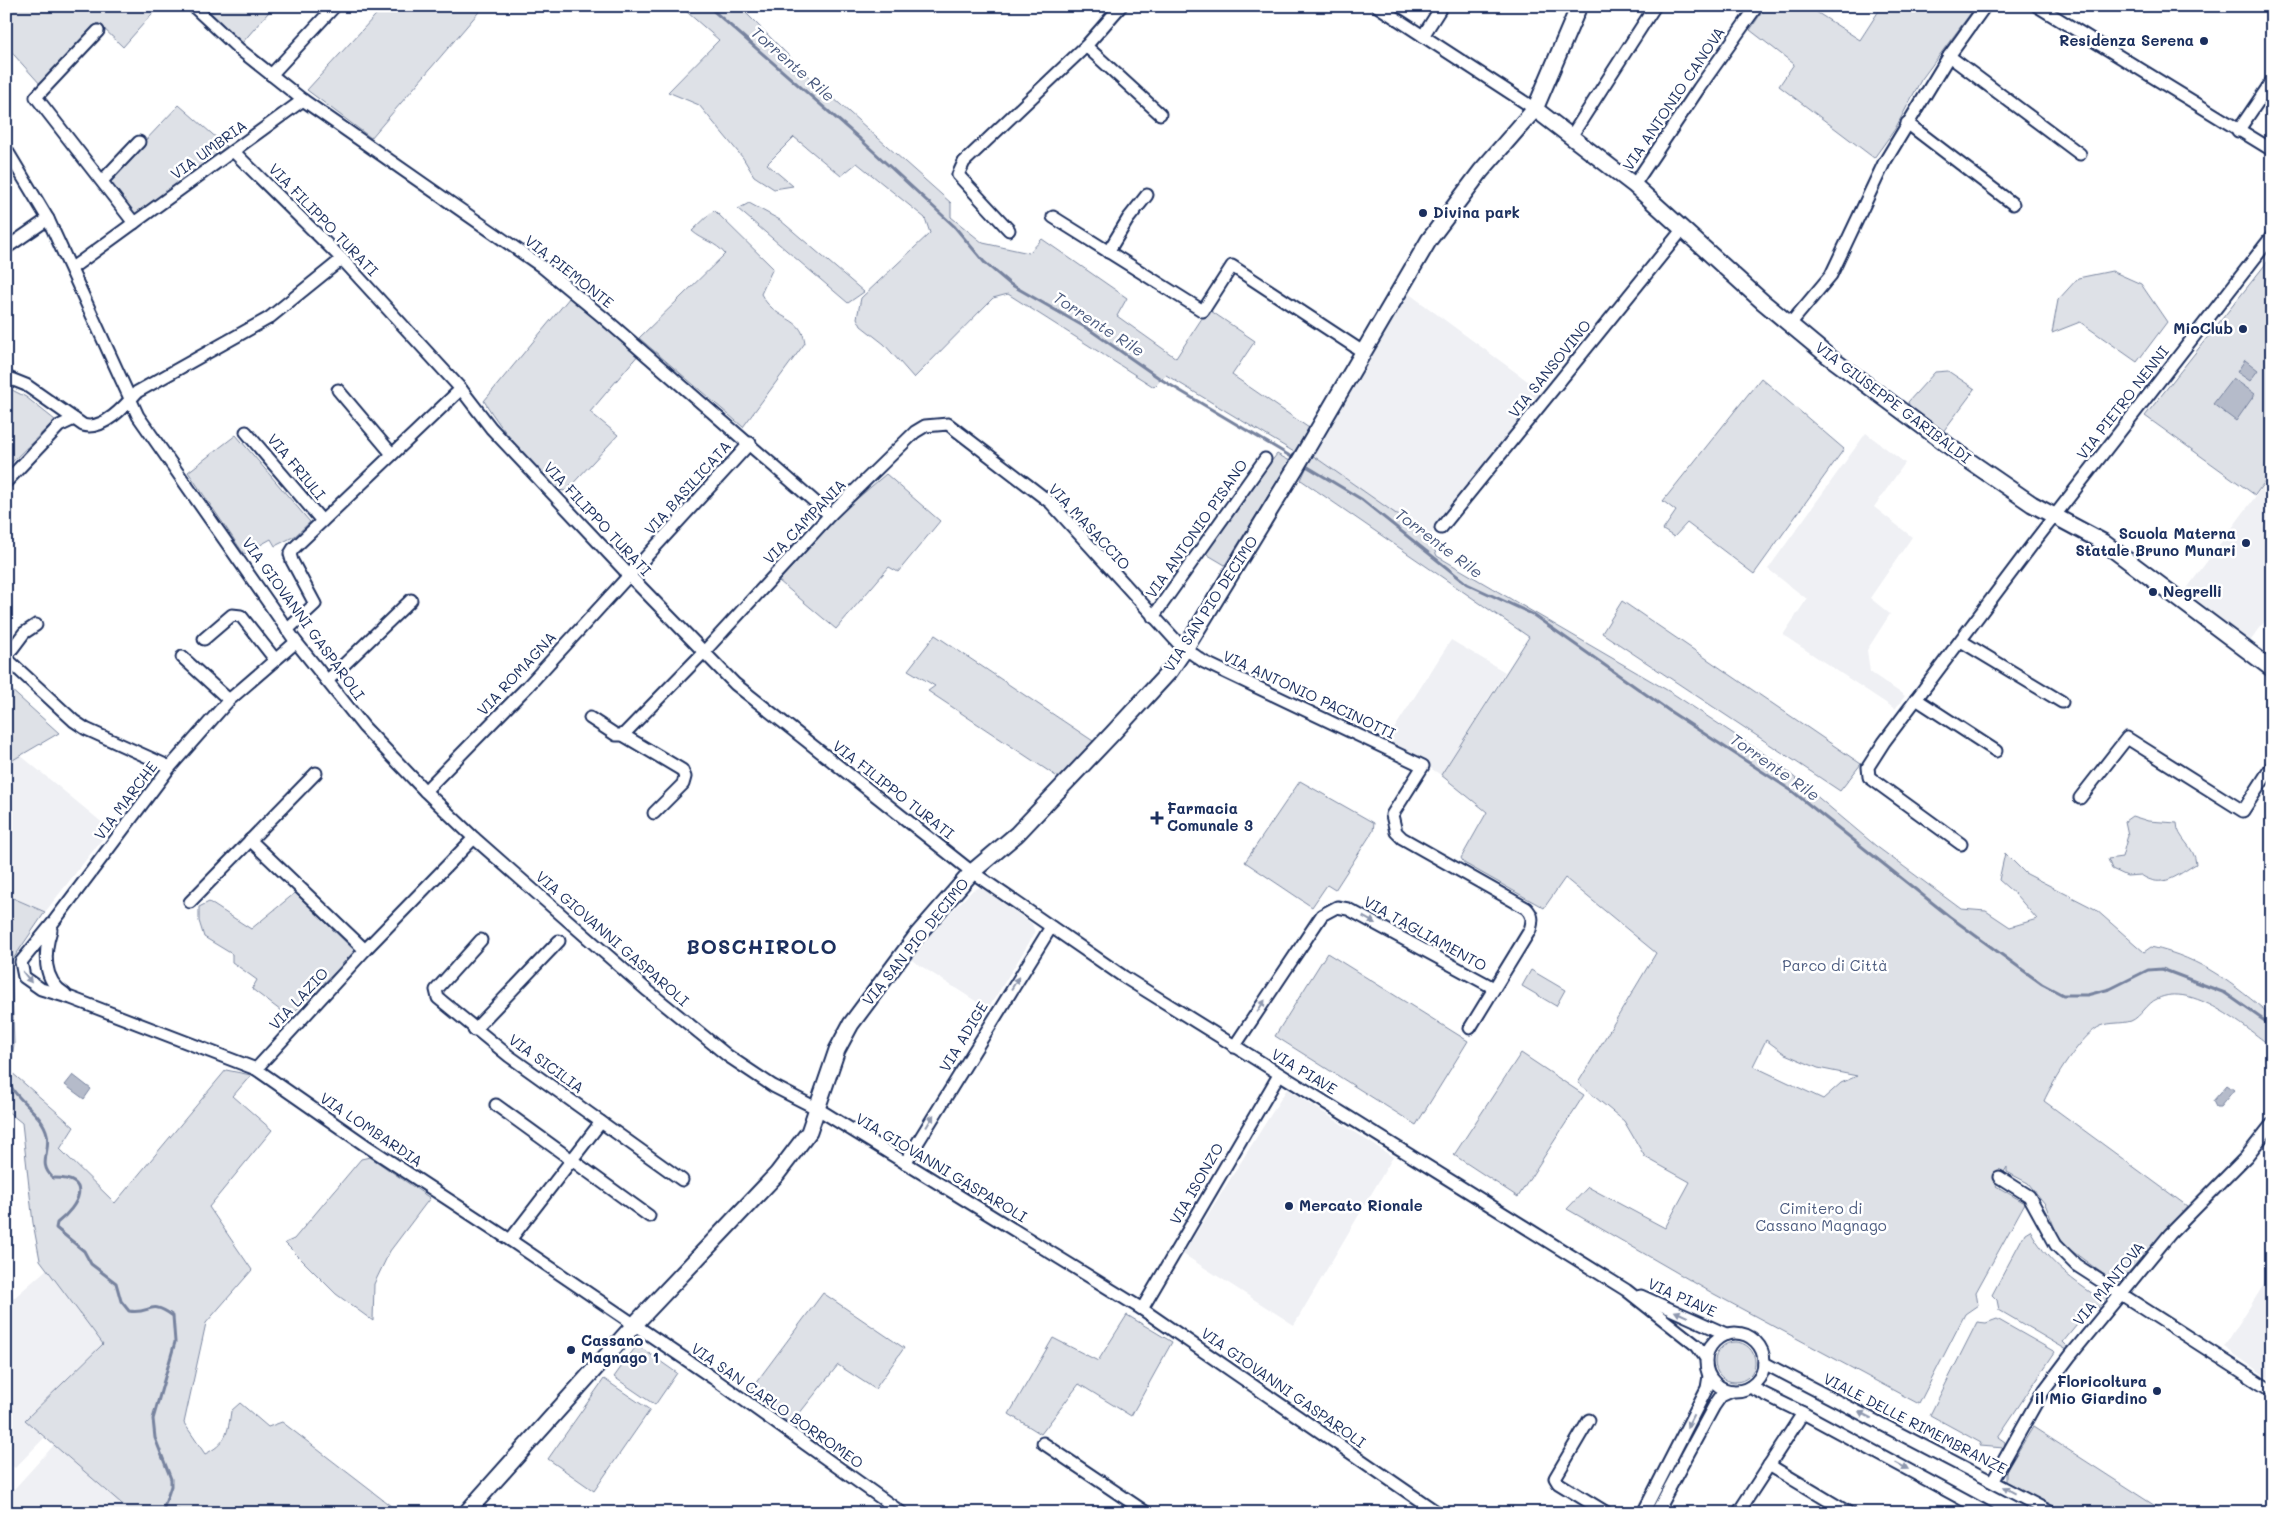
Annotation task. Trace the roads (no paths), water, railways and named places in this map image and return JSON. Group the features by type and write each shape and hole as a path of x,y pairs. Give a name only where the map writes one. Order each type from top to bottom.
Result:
{"street":[{"name":"VIA PIEMONTE","path":"193,6 271,75 303,100 541,266 750,443 830,515"},
{"path":"271,75 335,6"},
{"path":"1009,230 958,175 964,162 1086,46 1121,6"},
{"path":"1376,6 1536,108"},
{"path":"1423,36 1442,6"},
{"name":"VIA SAN PIO DECIMO","path":"634,1325 774,1178 809,1132 826,1088 837,1050 851,1024 918,934 972,872 1037,814 1170,671 1295,470 1362,352 1429,240 1481,171 1536,108 1579,6"},
{"path":"1572,135 1655,6"},
{"name":"VIA ANTONIO CANOVA","path":"1634,185 1699,88 1758,6"},
{"path":"1790,324 1831,275 1864,203 1907,124 1949,56 1985,6"},
{"path":"2037,6 2272,150"},
{"path":"98,31 36,97 134,223"},
{"path":"1086,46 1160,114"},
{"path":"1949,56 2080,154"},
{"path":"2238,130 2272,81"},
{"name":"VIA UMBRIA","path":"72,268 303,100"},
{"name":"VIA GIUSEPPE GARIBALDI","path":"1536,108 1634,185 1682,230 1790,324 1928,431 2054,517 2103,542 2272,669"},
{"path":"1907,124 2013,204"},
{"path":"102,181 139,142"},
{"name":"VIA GIOVANNI GASPAROLI","path":"6,149 48,219 138,416 296,642 327,681 364,726 425,791 474,838 648,991 728,1056 773,1086 818,1109 1142,1309 1438,1513"},
{"name":"VIA FILIPPO TURATI","path":"234,151 342,259 461,389 491,428 703,654 735,684 972,872"},
{"path":"1108,252 1128,219 1147,195"},
{"path":"1053,216 1203,311 1232,266 1362,352"},
{"path":"6,248 48,219"},
{"name":"VIA SANSOVINO","path":"1441,528 1682,230"},
{"name":"VIA PIETRO NENNI","path":"1961,844 1869,777 1868,767 1916,699 2054,517 2272,236"},
{"path":"6,377 26,385 74,419 90,427 124,408 137,392 268,318 342,259"},
{"name":"VIA FRIULI","path":"288,630 315,604 290,554 293,549 461,389"},
{"path":"338,390 392,454"},
{"path":"6,482 59,426 74,419"},
{"name":"VIA CAMPANIA","path":"623,735 703,654 830,515 915,432 925,426 936,423"},
{"name":"VIA MASACCIO","path":"936,423 948,424 957,430 1051,503 1153,617 1185,649"},
{"name":"VIA FRIULI","path":"246,432 322,521"},
{"name":"VIA BASILICATA","path":"628,575 750,443"},
{"name":"VIA ANTONIO PISANO","path":"1153,617 1265,459"},
{"name":"VIA ROMAGNA","path":"425,791 528,686 628,575"},
{"path":"327,681 411,600"},
{"path":"204,639 232,615 241,616 274,658"},
{"path":"36,625 24,633 6,657 74,721 86,729 170,767"},
{"path":"1961,641 2062,702"},
{"name":"VIA MARCHE","path":"70,998 41,989 24,976 21,962 26,954 52,924 170,767 229,700 274,658 296,642"},
{"name":"VIA ANTONIO PACINOTTI","path":"1185,649 1204,662 1423,766"},
{"path":"182,657 229,700"},
{"path":"1916,699 1996,751"},
{"path":"590,718 616,736 623,735 682,770 685,777 683,784 654,813"},
{"path":"2080,798 2128,738 2243,811 2272,766"},
{"name":"VIA TAGLIAMENTO","path":"1423,766 1392,815 1396,832 1402,838 1531,913 1533,922 1530,930 1470,1028"},
{"path":"190,902 316,773"},
{"name":"VIA LAZIO","path":"256,1069 365,950 474,838"},
{"path":"250,840 365,950"},
{"name":"VIA PIAVE","path":"972,872 983,877 1154,997 1626,1290 1697,1346 1705,1357"},
{"name":"VIA TAGLIAMENTO","path":"1234,1047 1322,915 1338,907 1348,909 1494,988"},
{"name":"VIA MARCHE","path":"52,924 46,943 45,957 47,970 60,991 70,998"},
{"name":"VIA ADIGE","path":"905,1163 1051,926"},
{"name":"VIA SICILIA","path":"481,940 436,990 438,998 474,1030 682,1180"},
{"path":"474,1030 559,942"},
{"name":"VIA LOMBARDIA","path":"70,998 256,1069 365,1145 510,1240 634,1325"},
{"name":"VIA ISONZO","path":"1142,1309 1279,1075"},
{"path":"496,1105 649,1216"},
{"path":"510,1240 601,1122"},
{"name":"VIA MANTOVA","path":"1993,1480 2040,1396 2170,1234 2257,1144 2272,1124"},
{"path":"1998,1177 2029,1196 2060,1251 2087,1273 2272,1390"},
{"name":"VIA PIAVE","path":"1626,1290 1726,1334"},
{"path":"466,1513 634,1325"},
{"name":"VIA SAN CARLO BORROMEO","path":"634,1325 902,1513"},
{"path":"1643,1513 1707,1388 1709,1376 1705,1357 1713,1341 1726,1334 1736,1332 1751,1337 1761,1348 1764,1363 1760,1377 1750,1387 1732,1391 1721,1396 1656,1513"},
{"name":"VIALE DELLE RIMEMBRANZE","path":"1764,1363 1993,1480 2052,1513"},
{"path":"1709,1376 1723,1389 1732,1391"},
{"path":"1750,1387 1803,1413 1988,1513"},
{"path":"1738,1513 1803,1413"},
{"path":"1589,1420 1554,1478 1558,1484 1607,1513"},
{"path":"1043,1443 1147,1513"},
{"path":"1769,1465 1849,1513"}],"water":[{"path":"2245,360 2258,370 2250,381 2237,372"},
{"path":"2233,378 2255,394 2236,421 2213,404"},
{"path":"73,1075 91,1089 84,1099 65,1085"},
{"path":"2227,1085 2234,1090 2220,1107 2216,1107 2213,1101"}],"waterway":[{"name":"Torrente Rile","path":"708,6 860,139 954,226 984,262 1010,284 1090,330 1162,380 1295,459"},
{"name":"Torrente Rile","path":"1303,464 1361,499 1467,584 1532,614 1671,712 1792,791 1950,917 2042,984 2063,995 2087,995 2110,989 2148,970 2162,969 2225,993 2272,1026"},
{"path":"6,1077 15,1093 34,1112 44,1126 48,1141 45,1162 48,1173 53,1178 74,1182 78,1187 79,1194 76,1201 57,1223 56,1228 84,1251 91,1264 116,1283 121,1301 129,1311 136,1312 150,1308 159,1308 173,1316 175,1342 153,1419 155,1438 171,1479 171,1486 162,1513"}],"place":[{"name":"Residenza Serena","path":"2204,41"},
{"name":"Divina park","path":"1423,213"},
{"name":"MioClub","path":"2243,329"},
{"name":"Scuola Materna Statale Bruno Munari","path":"2246,543"},
{"name":"Negrelli","path":"2153,592"},
{"name":"Farmacia Comunale 3","path":"1157,818"},
{"name":"Mercato Rionale","path":"1289,1206"},
{"name":"Cassano Magnago 1","path":"571,1350"},
{"name":"Floricoltura il Mio Giardino","path":"2157,1391"}],"district":[{"name":"BOSCHIROLO","path":"762,947"}],"park label":[{"name":"Parco di Città","path":"1835,966"},
{"name":"Cimitero di Cassano Magnago","path":"1821,1218"}]}
